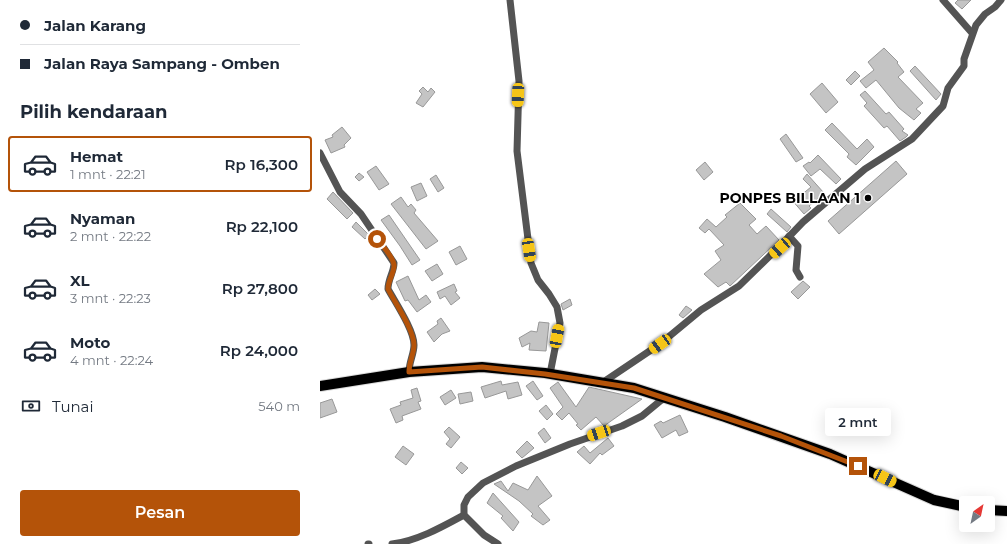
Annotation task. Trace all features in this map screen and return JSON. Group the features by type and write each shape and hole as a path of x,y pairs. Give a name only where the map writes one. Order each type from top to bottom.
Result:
{"main road":[{"path":"320,386 409,372 482,367 550,374 634,388 665,397 830,454 934,500 959,505"},
{"path":"995,510 1007,511"}],"street":[{"path":"510,0 519,81 517,151 531,263 538,280 557,307 560,323 550,374"},
{"path":"943,0 972,33"},
{"path":"602,383 660,344 701,310 739,286 803,222 865,169 912,139 943,106 948,88 964,66 964,59 976,24 984,14 1001,0"},
{"path":"320,153 340,192 361,214 394,263 394,268 388,281 388,289 413,337 414,348 409,363 409,372"},
{"path":"789,236 798,246 796,270 800,277"},
{"path":"498,544 484,535 464,515 464,505 468,497 483,483 516,466 570,444 622,426 642,416 665,397"},
{"path":"392,544 409,540 443,526 464,515"}],"building":[{"path":"958,0 971,0 962,9 955,3"},
{"path":"884,48 898,62 897,63 904,72 898,77 923,103 916,109 921,113 914,120 899,108 876,80 866,88 860,81 874,70 868,62"},
{"path":"915,66 941,94 936,100 910,71"},
{"path":"855,71 860,76 851,85 846,80"},
{"path":"822,83 838,102 826,113 810,94"},
{"path":"423,87 428,92 431,88 435,92 423,107 416,103 422,94 419,91"},
{"path":"865,91 886,114 889,112 904,129 902,131 908,135 906,137 900,141 887,126 884,128 864,106 867,103 860,95"},
{"path":"832,123 857,149 867,139 874,147 856,165 847,157 849,154 825,130"},
{"path":"342,127 351,138 344,145 345,147 331,153 325,140 333,137 332,135"},
{"path":"786,134 803,158 796,162 780,139"},
{"path":"818,155 841,179 836,184 820,169 811,176 803,166 809,162 810,163"},
{"name":"PONPES BILLAAN 1","path":"896,161 907,174 839,234 828,221"},
{"path":"705,162 713,172 704,180 696,170"},
{"path":"376,166 389,184 379,190 367,172"},
{"path":"359,173 364,177 359,181 355,177"},
{"path":"807,174 824,193 809,206 811,208 804,214 791,199 798,193 800,196 811,187 803,179"},
{"path":"436,175 444,188 438,192 430,179"},
{"path":"421,183 427,196 417,201 411,187"},
{"path":"333,192 353,213 347,219 327,199"},
{"path":"401,197 408,207 411,204 416,210 414,213 438,241 426,249 391,204"},
{"path":"740,203 756,219 749,225 757,234 766,226 779,240 730,286 726,282 718,287 704,274 721,260 715,251 724,245 709,229 705,233 699,228 707,219 716,227 727,217 725,215"},
{"path":"771,209 791,227 787,232 767,214"},
{"path":"389,215 420,260 412,265 381,220"},
{"path":"356,222 369,235 365,239 352,227"},
{"path":"460,246 467,259 456,265 449,252"},
{"path":"437,264 443,274 432,281 425,271"},
{"path":"408,276 419,300 426,295 431,302 417,312 408,300 405,301 396,282"},
{"path":"803,281 810,287 798,299 791,292"},
{"path":"454,284 457,291 455,292 460,298 451,305 445,296 440,299 437,292"},
{"path":"375,289 380,294 372,300 368,295"},
{"path":"570,299 572,305 563,310 561,304"},
{"path":"686,306 692,310 683,318 679,315"},
{"path":"441,318 450,331 442,334 434,342 427,332 438,324 437,321"},
{"path":"539,322 549,323 546,351 529,350 530,343 522,347 519,338 531,331 537,332"},
{"path":"501,381 502,385 518,382 522,395 508,399 506,391 485,398 481,387"},
{"path":"533,381 543,396 537,400 526,386"},
{"path":"558,382 576,407 589,387 642,399 604,426 596,417 581,430 576,425 578,424 569,413 562,420 556,414 563,407 550,388"},
{"path":"417,388 421,401 418,402 421,409 402,416 403,420 396,423 390,409 401,405 400,402 413,398 411,390"},
{"path":"451,390 456,398 445,405 440,397"},
{"path":"471,392 473,401 460,404 458,394"},
{"path":"332,399 337,412 320,418 320,403"},
{"path":"546,405 553,414 547,420 539,411"},
{"path":"680,415 688,432 679,436 676,430 662,438 654,425 661,421 663,423"},
{"path":"449,427 460,437 451,448 446,444 450,439 444,432"},
{"path":"544,428 551,438 545,443 538,433"},
{"path":"608,438 614,446 602,455 600,453 590,464 577,452 584,446 590,453"},
{"path":"527,441 534,448 522,458 516,452"},
{"path":"403,446 414,454 406,465 395,457"},
{"path":"461,462 468,468 462,474 456,468"},
{"path":"537,476 552,496 538,506 550,520 543,525 531,516 533,514 519,501 494,484 501,481 508,491 513,483 528,490"},
{"path":"493,493 519,522 513,531 501,518 503,516 487,503"}],"place":[{"name":"PONPES BILLAAN 1","path":"868,198"}],"route":[{"path":"377,239 394,263 394,268 388,281 388,289 413,337 414,348 409,363 409,372 482,367 545,374 634,388 781,436 858,466"}]}
